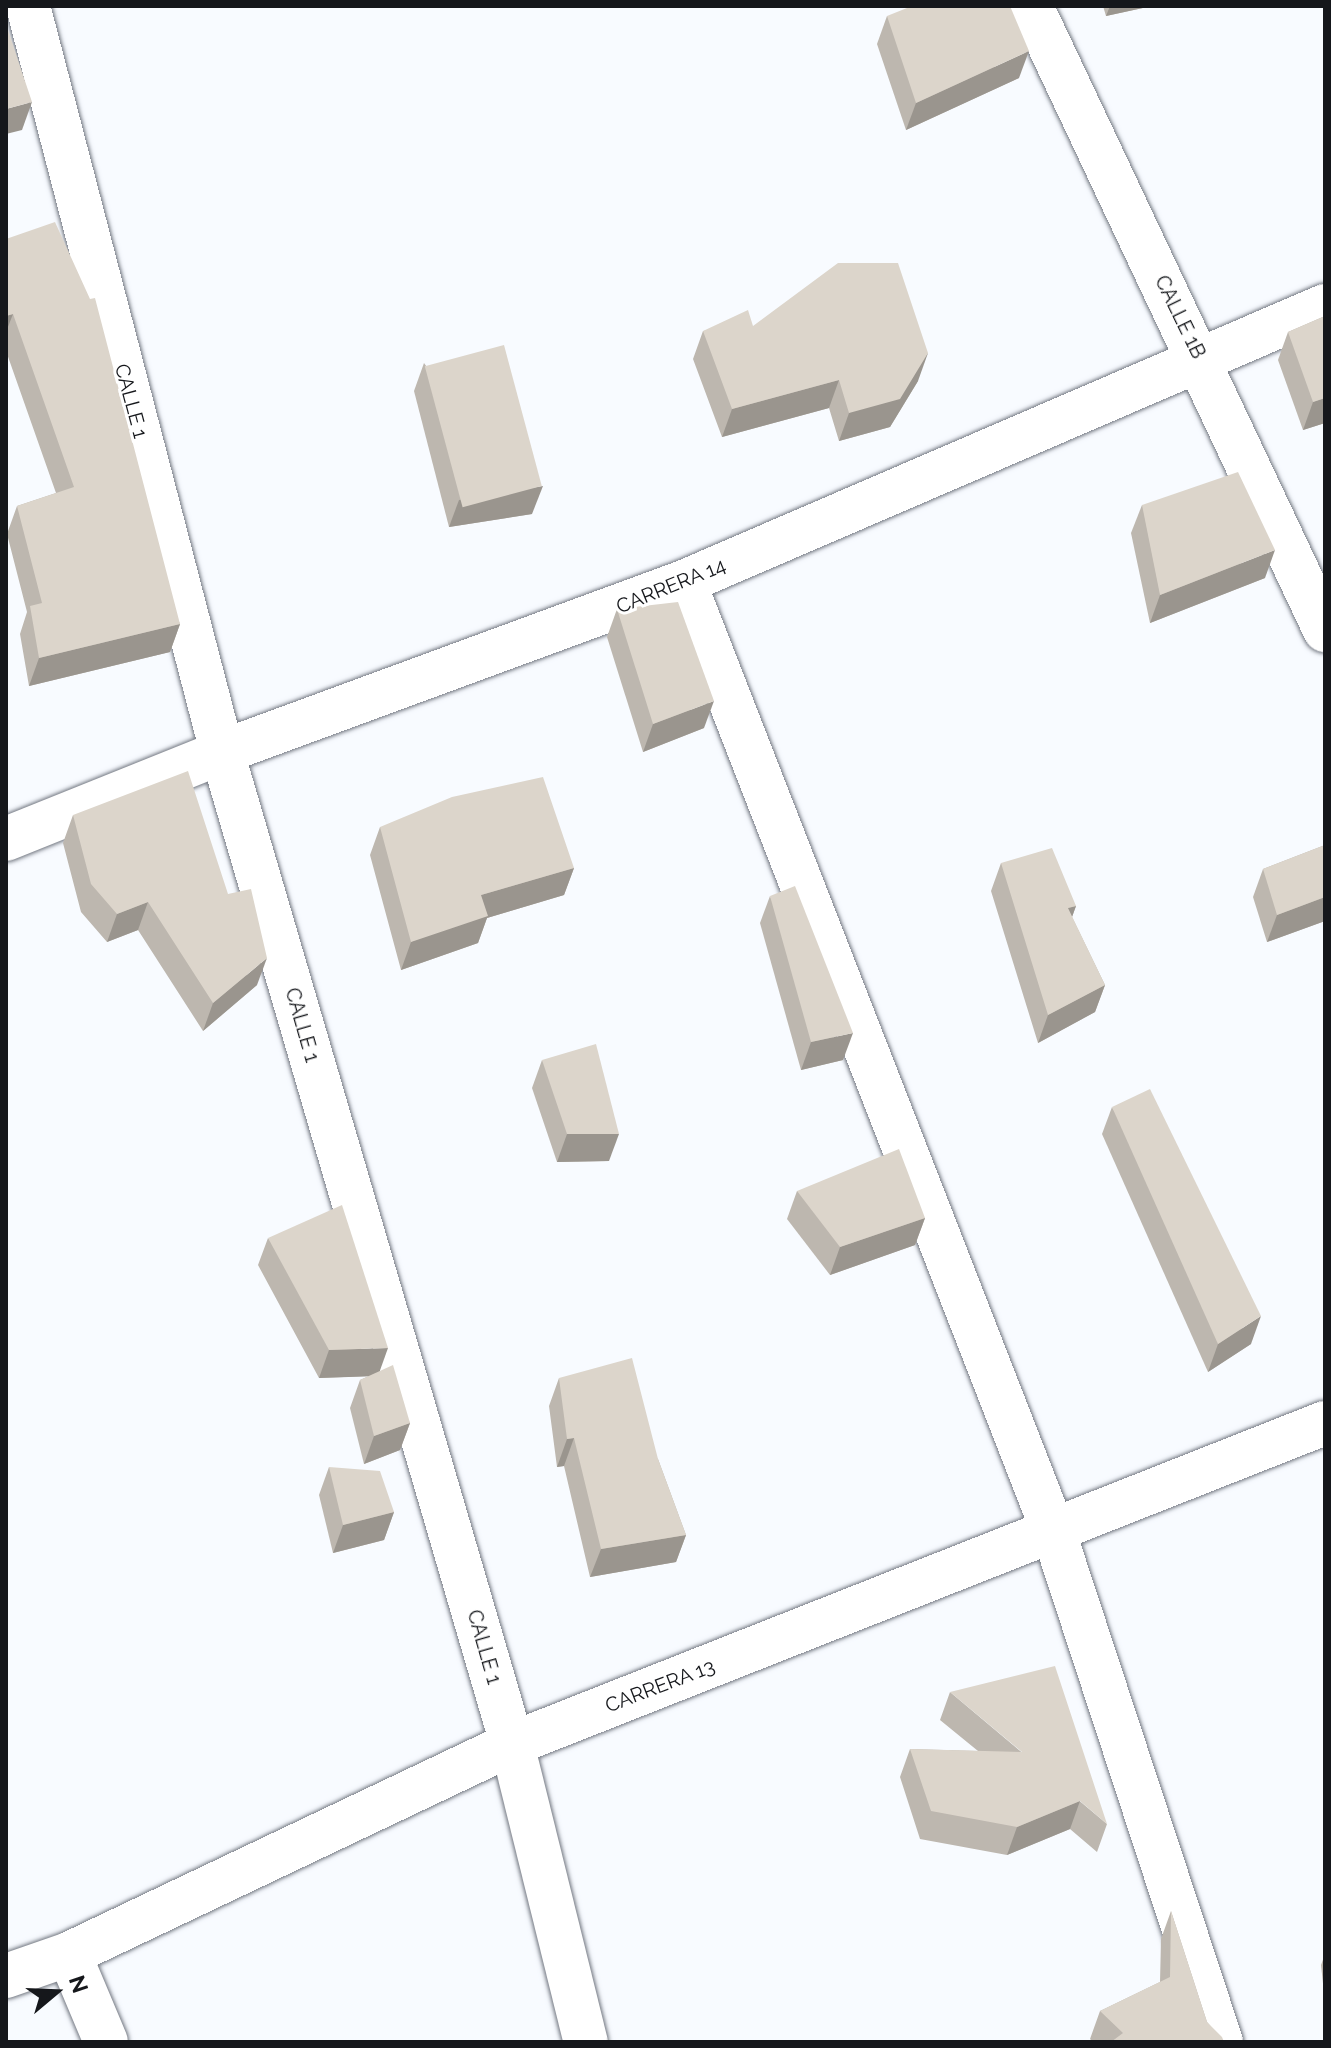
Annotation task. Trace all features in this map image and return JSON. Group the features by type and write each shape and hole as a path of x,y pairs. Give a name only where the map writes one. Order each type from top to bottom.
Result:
{"street":[{"name":"CALLE 1","path":"28,6 222,752 512,1744 586,2042"},
{"name":"CALLE 1B","path":"1031,6 1200,358 1325,630"},
{"name":"CARRERA 14","path":"6,839 222,752 684,582 1325,306"},
{"path":"684,582 1054,1533 1221,2042"},
{"name":"CARRERA 13","path":"6,1976 69,1954 512,1744 1054,1533 1325,1423"},
{"path":"69,1954 106,2042"}],"building":[{"path":"912,6 1010,6 1029,51 916,103 887,16"},
{"path":"6,30 32,102 6,109"},
{"path":"55,222 90,299 95,298 180,624 39,658 30,606 42,603 17,506 74,487 13,314 6,316 6,239"},
{"path":"838,263 898,263 928,353 900,399 849,413 839,380 732,409 703,331 748,310 753,326"},
{"path":"1325,316 1325,398 1313,402 1288,332"},
{"path":"504,345 542,486 463,507 425,366"},
{"path":"1238,472 1275,550 1160,595 1142,505"},
{"path":"678,602 714,701 653,724 617,609"},
{"path":"188,771 228,894 251,889 267,958 213,1003 148,902 117,914 91,884 73,815"},
{"path":"543,777 574,868 481,895 488,916 411,942 380,827 452,797"},
{"path":"1325,845 1325,897 1277,915 1263,869"},
{"path":"1052,848 1076,906 1068,908 1105,985 1048,1015 1001,863"},
{"path":"795,886 853,1033 811,1042 770,896"},
{"path":"596,1044 619,1134 567,1134 542,1060"},
{"path":"1150,1089 1261,1316 1218,1344 1112,1107"},
{"path":"899,1149 925,1218 840,1247 797,1191"},
{"path":"342,1205 388,1348 329,1350 268,1238"},
{"path":"632,1358 658,1459 686,1535 601,1549 574,1438 567,1439 559,1378"},
{"path":"393,1365 410,1423 374,1436 360,1380"},
{"path":"329,1467 380,1471 394,1512 343,1525"},
{"path":"1055,1666 1107,1824 1080,1801 1017,1827 931,1811 910,1749 1022,1752 950,1692"},
{"path":"1171,1911 1207,2022 1224,2042 1111,2042 1123,2033 1100,2011 1170,1977"}]}
